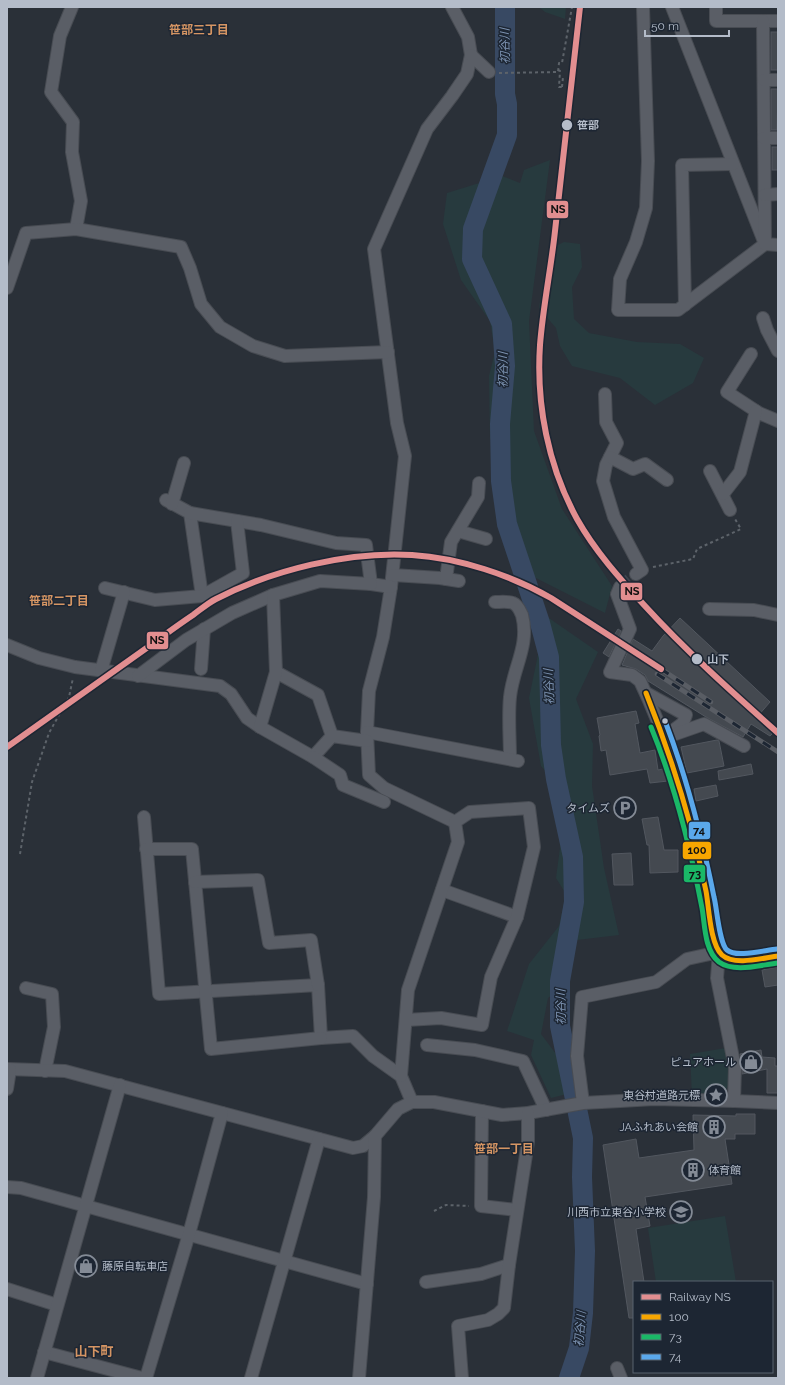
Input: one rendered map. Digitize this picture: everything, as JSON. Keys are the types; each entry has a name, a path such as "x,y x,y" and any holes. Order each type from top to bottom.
{"street":[{"path":"72,7 60,36 52,92 73,122 72,152 81,201 76,229"},
{"path":"452,7 468,37 471,55 467,74 427,129 374,249 397,423 406,456 392,581 383,637 370,690 367,736 368,775 384,788 455,822"},
{"path":"643,7 648,161 646,208 636,242 620,279 618,310 678,310 765,244 778,245"},
{"path":"672,7 765,244"},
{"path":"716,7 716,21 778,21"},
{"path":"763,21 765,244"},
{"path":"471,55 489,72"},
{"path":"764,80 778,80"},
{"path":"764,138 778,138"},
{"path":"685,305 682,165 733,164"},
{"path":"764,194 778,194"},
{"path":"7,288 26,233 76,229 181,247 190,268 201,304 220,327 253,346 285,356 388,352"},
{"path":"763,318 767,330 778,351"},
{"path":"751,354 727,392 756,411 778,421"},
{"path":"604,394 606,422 616,443 606,465 603,481 614,517 639,572"},
{"path":"723,494 740,472 756,411"},
{"path":"610,456 633,469 645,464 667,480"},
{"path":"184,463 169,502 190,513 261,525 336,543 366,545 371,584"},
{"path":"710,471 730,510"},
{"path":"446,578 451,542 478,497 479,483"},
{"path":"190,513 202,596"},
{"path":"105,588 155,600 202,596 243,573 237,521"},
{"path":"458,531 486,539"},
{"path":"138,676 186,640 204,629 232,613 273,594 320,581 371,584 392,581 446,578 459,581"},
{"path":"620,587 617,594 630,629 610,672 632,675 640,681 664,738 681,785 708,901 715,942 719,952 722,956 729,960 735,961 778,956"},
{"path":"101,671 124,592"},
{"path":"260,728 276,672 273,594"},
{"path":"313,757 332,736 367,736 514,760 510,697 524,644 524,626 521,612 517,606 512,602 495,602"},
{"path":"709,609 754,610 778,615"},
{"path":"201,668 204,629"},
{"path":"7,645 40,658 76,667 220,686 231,694 247,718 260,728 313,757 340,775 343,784 384,802"},
{"path":"276,672 318,695 332,736"},
{"path":"646,693 686,715 683,723 664,738"},
{"path":"664,738 704,724 744,746"},
{"path":"406,1020 441,1018 482,1025 491,977 517,917 534,847 528,808 470,812 455,822"},
{"path":"144,817 159,994 318,985"},
{"path":"412,1102 402,1076 408,990 458,842 455,822"},
{"path":"146,849 192,849 212,1049 353,1036 373,1056 402,1076"},
{"path":"195,882 258,880 269,944 311,940 318,985 321,1038"},
{"path":"442,890 517,917"},
{"path":"719,952 717,978 735,1068 734,1101"},
{"path":"584,1104 577,1056 582,997 656,982 687,959 719,952"},
{"path":"26,988 52,994 54,1027 45,1071"},
{"path":"428,1045 476,1050 523,1061 546,1110"},
{"path":"7,1089 8,1069 64,1071 353,1148 363,1146 375,1136 398,1109 412,1102 434,1102 502,1115 528,1114 584,1104 654,1099 778,1103"},
{"path":"37,1378 120,1085"},
{"path":"482,1111 481,1206 517,1210"},
{"path":"146,1378 189,1234 222,1113"},
{"path":"462,1378 458,1326 488,1320 504,1308 509,1265 528,1142 528,1114"},
{"path":"359,1378 374,1197 375,1136"},
{"path":"252,1378 319,1139"},
{"path":"7,1187 21,1188 367,1284"},
{"path":"426,1282 481,1274 509,1265"},
{"path":"7,1290 57,1305"},
{"path":"44,1352 142,1378"}],"path":[{"path":"563,77 562,87 559,87 559,63 562,63 572,7"},
{"path":"489,72 558,72 558,70"},
{"path":"639,572 693,559 697,549 741,529"},
{"path":"20,854 32,782 49,733 69,697 76,667"},
{"path":"434,1211 446,1205 481,1206"}],"green space":[{"path":"539,7 566,7 565,19 545,12"},
{"path":"550,160 529,321 534,431 562,509 612,586 605,613 532,576 490,437 489,376 495,352 490,321 461,280 443,224 447,193 502,176 520,183 524,170"},
{"path":"564,242 580,244 582,267 572,287 574,319 589,333 637,342 680,344 704,358 693,383 655,405 620,378 572,366 560,346 556,328 539,308 548,250"},
{"path":"546,616 598,652 576,699 593,744 592,786 604,868 619,935 577,940 566,984 548,998 541,1034 556,1054 567,1094 551,1098 531,1055 534,1040 507,1031 529,964 559,926 566,894 556,878 567,795 541,766 529,698"},
{"path":"726,1048 731,1082 721,1097 692,1096 690,1054"},
{"path":"725,1216 736,1281 656,1281 648,1228"}],"building":[{"path":"771,32 778,32 778,70 771,70"},
{"path":"771,89 778,89 777,130 771,130"},
{"path":"772,147 778,147 778,170 772,170"},
{"path":"680,618 770,702 757,717 773,733 770,736 751,724 743,737 706,717 648,681 645,675 636,669 622,665 633,639 652,651 663,636"},
{"path":"618,629 621,631 609,657 603,653"},
{"path":"636,711 639,723 635,724 640,753 655,750 658,770 663,769 668,781 650,783 647,769 610,775 606,750 601,751 597,718"},
{"path":"717,740 719,741 724,766 687,773 681,747"},
{"path":"751,764 753,774 719,780 718,771"},
{"path":"716,785 718,796 696,801 694,789"},
{"path":"658,817 664,850 678,850 678,872 650,873 649,845 647,845 642,819"},
{"path":"631,853 633,885 614,885 612,854"},
{"path":"778,967 778,985 765,987 762,970"},
{"path":"761,1050 762,1057 775,1058 775,1066 778,1066 778,1093 767,1093 767,1069 742,1074 740,1054"},
{"path":"736,1114 755,1114 755,1134 735,1134 735,1139 725,1139 732,1184 645,1197 650,1226 636,1229 644,1281 633,1281 633,1318 629,1318 603,1145 636,1139 639,1158 694,1150 693,1115 736,1116"}],"waterway":[{"name":"初谷川","path":"505,7 505,94 507,104 507,135 473,229 472,259 502,324 505,366 500,424 501,481 507,524 540,623 549,657 551,745 556,779 573,857 574,902 560,981 560,1026 583,1138 582,1177 585,1251 583,1313 579,1348 569,1378"}],"tunnel":[{"path":"620,587 636,574"}],"railway":[{"path":"661,669 711,702"},
{"path":"657,674 778,752"}],"rail line":[{"name":"NS","path":"580,7 540,345 539,367 542,412 551,456 558,478 577,519 608,564 661,623 693,655 778,733"},
{"name":"NS","path":"7,747 216,599 261,579 286,571 363,556 412,555 430,557 466,564 502,575 551,598 661,669"}],"transit line":[{"name":"100","path":"646,693 673,766 688,816 706,891 712,934 718,950 727,958 741,961 778,956"},
{"name":"74","path":"665,721 693,808 724,946 727,950 737,953 751,953 777,949"},
{"name":"73","path":"651,727 675,793 692,862 710,951 719,962 732,967 740,968 778,963"}],"place":[{"name":"笹部","path":"567,125"},
{"name":"山下","path":"697,659"},
{"name":"タイムズ","path":"625,808"},
{"name":"ピュアホール","path":"751,1062"},
{"name":"東谷村道路元標","path":"716,1095"},
{"name":"JAふれあい会館","path":"714,1127"},
{"name":"体育館","path":"693,1170"},
{"name":"川西市立東谷小学校","path":"681,1212"},
{"name":"藤原自転車店","path":"86,1266"}],"district":[{"name":"笹部三丁目","path":"199,30"},
{"name":"笹部二丁目","path":"59,601"},
{"name":"笹部一丁目","path":"504,1149"},
{"name":"山下町","path":"94,1351"}]}
